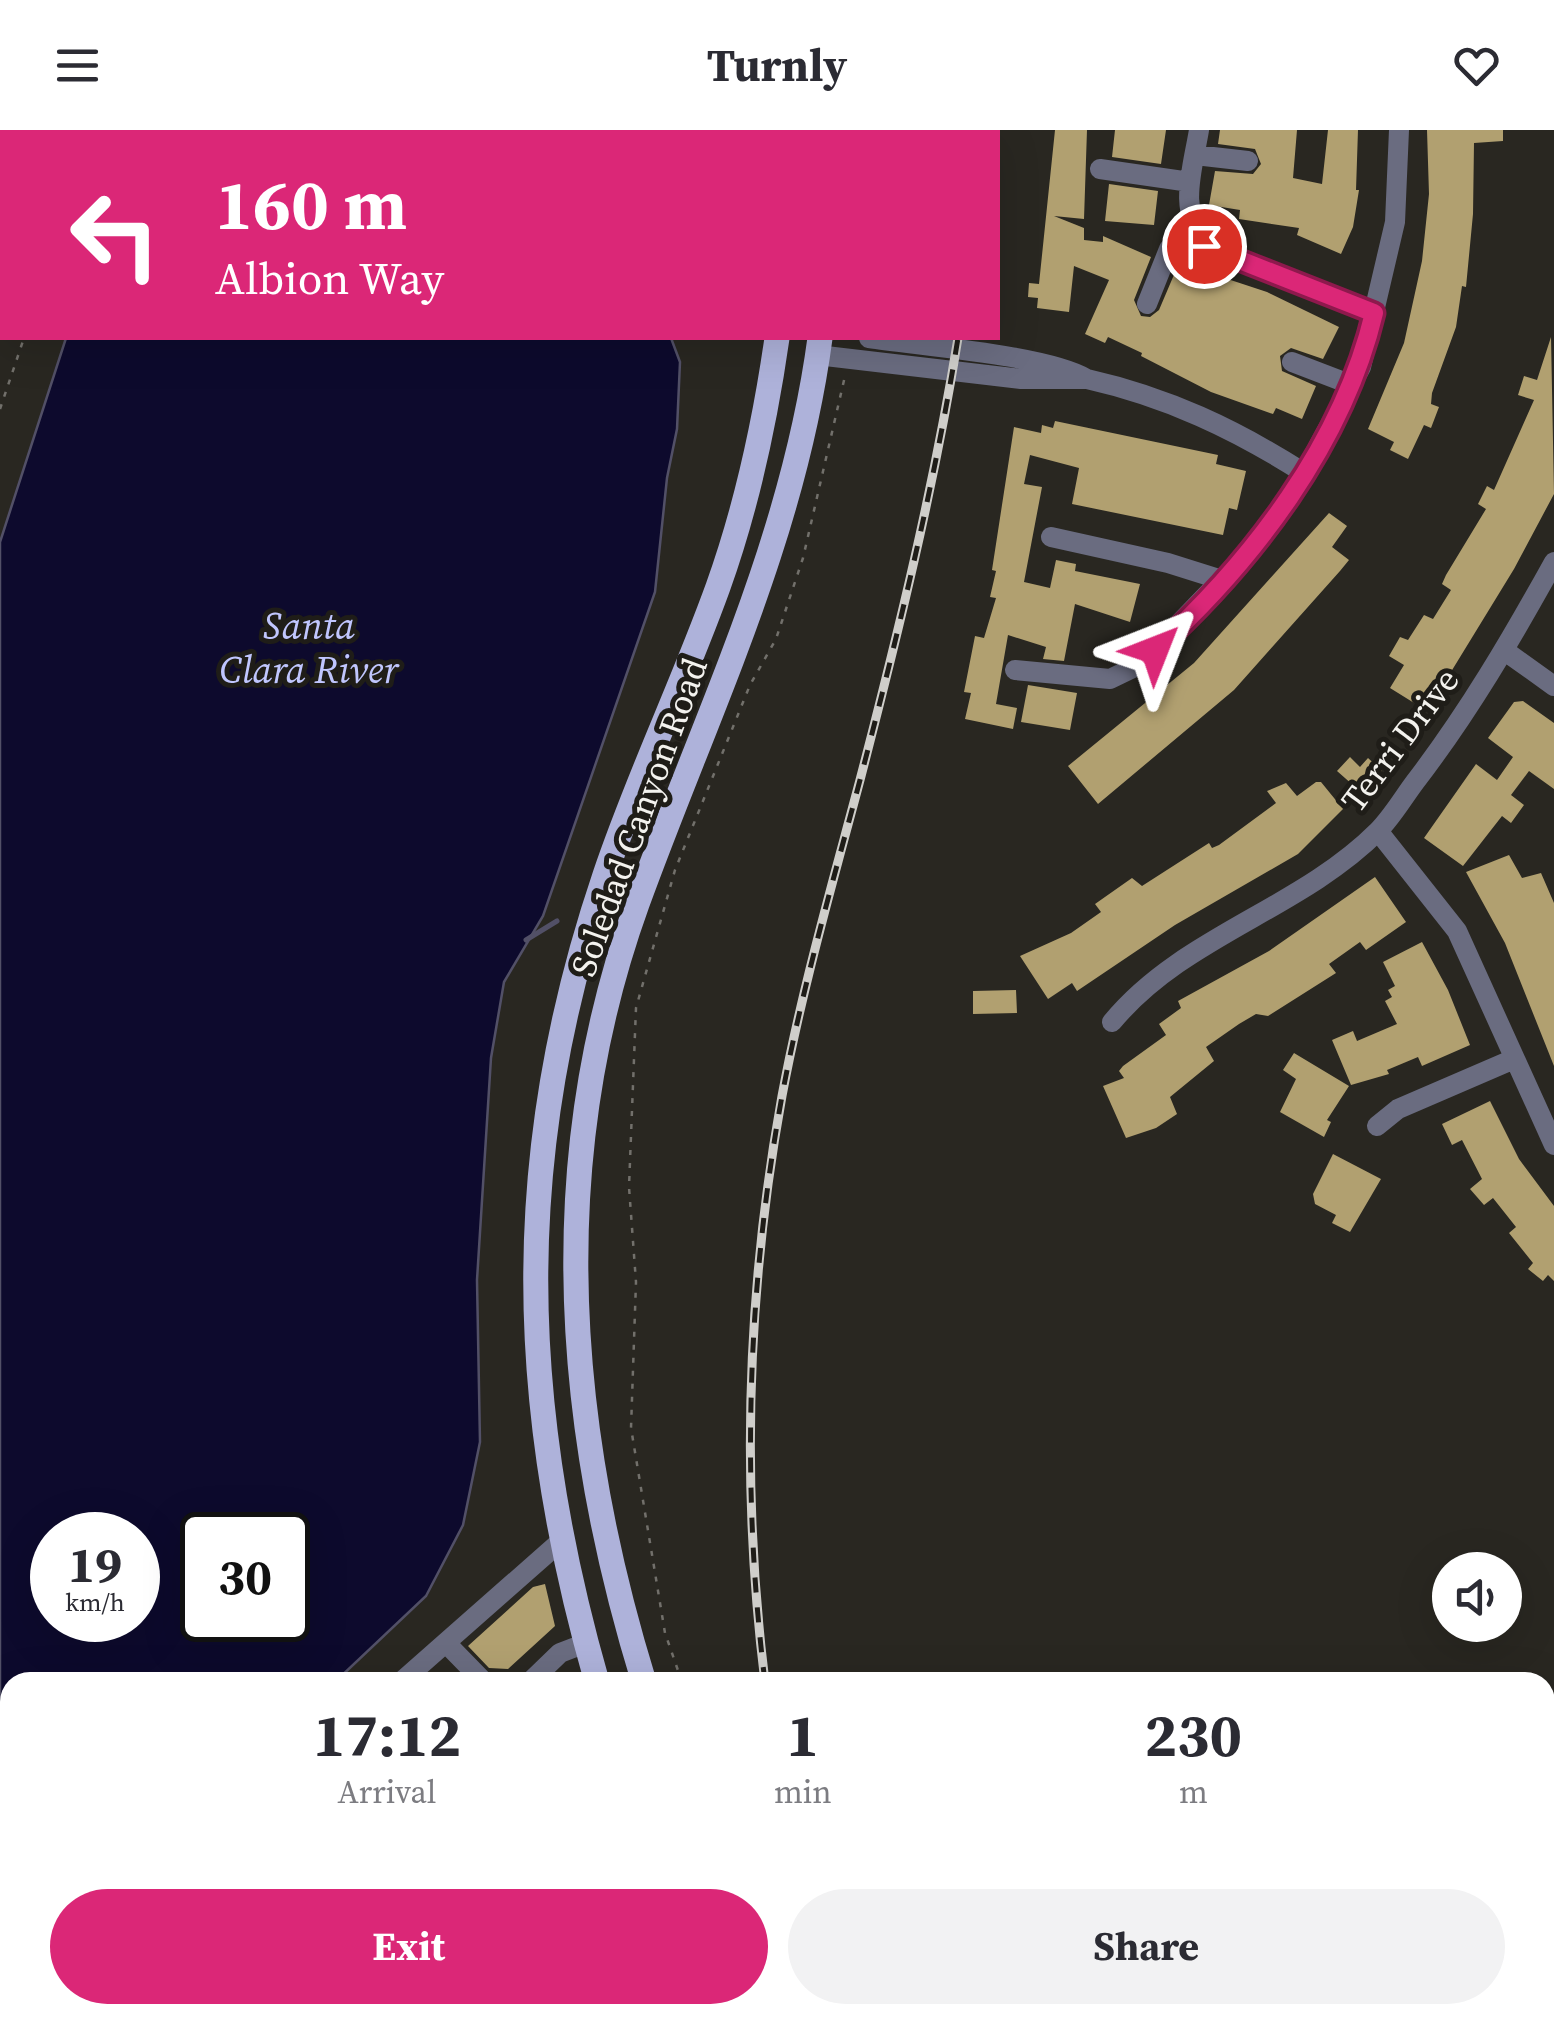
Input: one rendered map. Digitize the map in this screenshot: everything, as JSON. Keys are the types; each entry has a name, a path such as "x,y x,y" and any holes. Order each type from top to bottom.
{"main road":[{"name":"Soledad Canyon Road","path":"595,1672 560,1540 538,1391 534,1303 541,1162 559,1041 606,872 739,523 777,340"},
{"name":"Soledad Canyon Road","path":"641,1672 600,1522 582,1409 575,1258 585,1126 620,959 775,545 803,435 813,343"}],"street":[{"path":"1199,130 1186,207 1192,228 1204,246 1374,313"},
{"path":"1015,670 1110,679 1139,665 1254,545 1304,473 1352,385 1395,222 1399,130"},
{"path":"1195,155 1248,161"},
{"path":"1100,170 1190,182"},
{"path":"1148,304 1169,249 1192,228"},
{"path":"888,340 1024,362 1076,372 1087,378"},
{"path":"813,343 846,360 1021,379 1087,378 1138,390 1246,436 1304,473"},
{"path":"1292,362 1352,385"},
{"path":"1051,537 1168,563 1222,580"},
{"name":"Terri Drive","path":"1112,1022 1134,995 1184,956 1296,895 1378,831 1442,748 1505,651 1554,562"},
{"path":"1505,651 1554,686"},
{"path":"1378,831 1458,931 1554,1144"},
{"path":"1377,1126 1398,1109 1514,1059"},
{"path":"413,1672 560,1540"},
{"path":"446,1643 474,1672"},
{"path":"540,1672 560,1653 586,1643"}],"path":[{"path":"0,409 23,340"},
{"path":"679,1672 665,1633 631,1428 636,1282 629,1187 636,1008 675,870 750,685 776,639 803,558 845,383 846,360"}],"water":[{"name":"Santa Clara River","path":"65,340 672,340 680,362 677,429 667,478 655,592 543,916 504,982 491,1058 477,1280 480,1442 463,1525 426,1596 346,1672 0,1672 0,542"}],"building":[{"path":"1055,130 1087,130 1084,219 1054,216 1084,228 1084,240 1103,242 1103,236 1151,257 1134,300 1141,316 1150,317 1159,310 1179,263 1267,292 1339,327 1323,359 1291,348 1280,356 1282,371 1316,386 1302,419 1276,408 1273,414 1211,392 1108,337 1105,343 1085,334 1109,280 1074,266 1069,312 1037,308 1038,298 1028,297 1029,283 1039,284"},
{"path":"1115,130 1166,130 1161,164 1112,157"},
{"path":"1220,130 1297,130 1293,178 1322,184 1328,130 1358,130 1359,190 1353,227 1341,254 1297,235 1299,228 1239,219 1240,210 1209,205 1215,171 1253,174 1261,164 1255,149 1218,144"},
{"path":"1427,130 1503,130 1503,141 1474,143 1466,287 1462,286 1456,327 1432,393 1431,404 1439,407 1431,428 1424,425 1408,459 1390,450 1394,442 1368,429 1404,343 1422,261 1429,194"},
{"path":"1109,184 1158,191 1154,225 1105,221"},
{"path":"1551,337 1554,494 1514,569 1427,711 1390,688 1404,665 1389,656 1400,637 1408,640 1424,615 1433,619 1451,590 1442,584 1486,509 1478,504 1487,486 1494,490 1534,400 1518,395 1524,376 1537,380"},
{"path":"1055,421 1218,455 1216,464 1246,471 1237,510 1229,508 1223,535 1072,504 1079,468 1030,455 1024,484 1042,487 1024,582 1050,588 1056,560 1076,564 1075,571 1140,584 1130,622 1075,604 1064,661 1043,659 1046,647 1008,635 996,704 1017,708 1013,729 965,719 971,693 964,692 975,636 984,638 996,598 990,597 996,571 992,570 1014,427 1041,433 1042,425 1053,428"},
{"path":"1329,513 1347,526 1332,547 1349,560 1234,690 1098,804 1068,766 1194,663"},
{"path":"1028,685 1077,693 1070,730 1021,722"},
{"path":"1523,701 1554,723 1554,789 1529,771 1511,795 1524,805 1511,823 1502,816 1463,866 1424,838 1476,764 1497,780 1513,757 1488,738 1514,702"},
{"path":"1350,757 1360,767 1368,758 1382,771 1362,793 1337,771"},
{"path":"1321,782 1343,809 1298,854 1175,925 1077,991 1072,983 1048,999 1020,956 1071,933 1101,912 1095,904 1132,878 1142,886 1209,843 1212,848 1219,845 1276,803 1267,791 1286,783 1297,796"},
{"path":"1509,855 1522,878 1541,873 1554,903 1554,1066 1505,943 1466,872"},
{"path":"1375,877 1406,922 1366,950 1360,942 1329,964 1336,973 1268,1016 1256,1014 1206,1047 1214,1061 1170,1097 1177,1114 1156,1128 1126,1138 1103,1086 1124,1078 1119,1071 1123,1066 1166,1035 1159,1024 1181,1008 1178,1001 1269,951"},
{"path":"1422,942 1448,990 1470,1045 1422,1066 1418,1057 1387,1070 1389,1074 1351,1085 1332,1040 1353,1031 1357,1041 1397,1024 1385,1001 1392,997 1388,990 1395,986 1383,962"},
{"path":"1016,990 1017,1013 973,1014 973,991"},
{"path":"1294,1053 1349,1086 1327,1120 1331,1122 1324,1137 1280,1112 1296,1079 1283,1070"},
{"path":"1490,1101 1519,1159 1554,1206 1554,1281 1548,1275 1543,1281 1528,1269 1533,1263 1509,1233 1516,1227 1493,1198 1484,1205 1470,1189 1482,1179 1462,1140 1452,1145 1442,1124"},
{"path":"1333,1154 1381,1179 1350,1232 1332,1223 1336,1215 1315,1204 1313,1194"},
{"path":"545,1584 555,1626 508,1669 489,1668 468,1646 533,1587"}],"waterway":[{"path":"526,940 557,921"}],"railway":[{"path":"764,1672 753,1536 751,1389 770,1169 799,1016 914,560 958,340"}],"route":[{"path":"1155,650 1254,545 1304,473 1361,367 1374,313 1204,246"}]}
